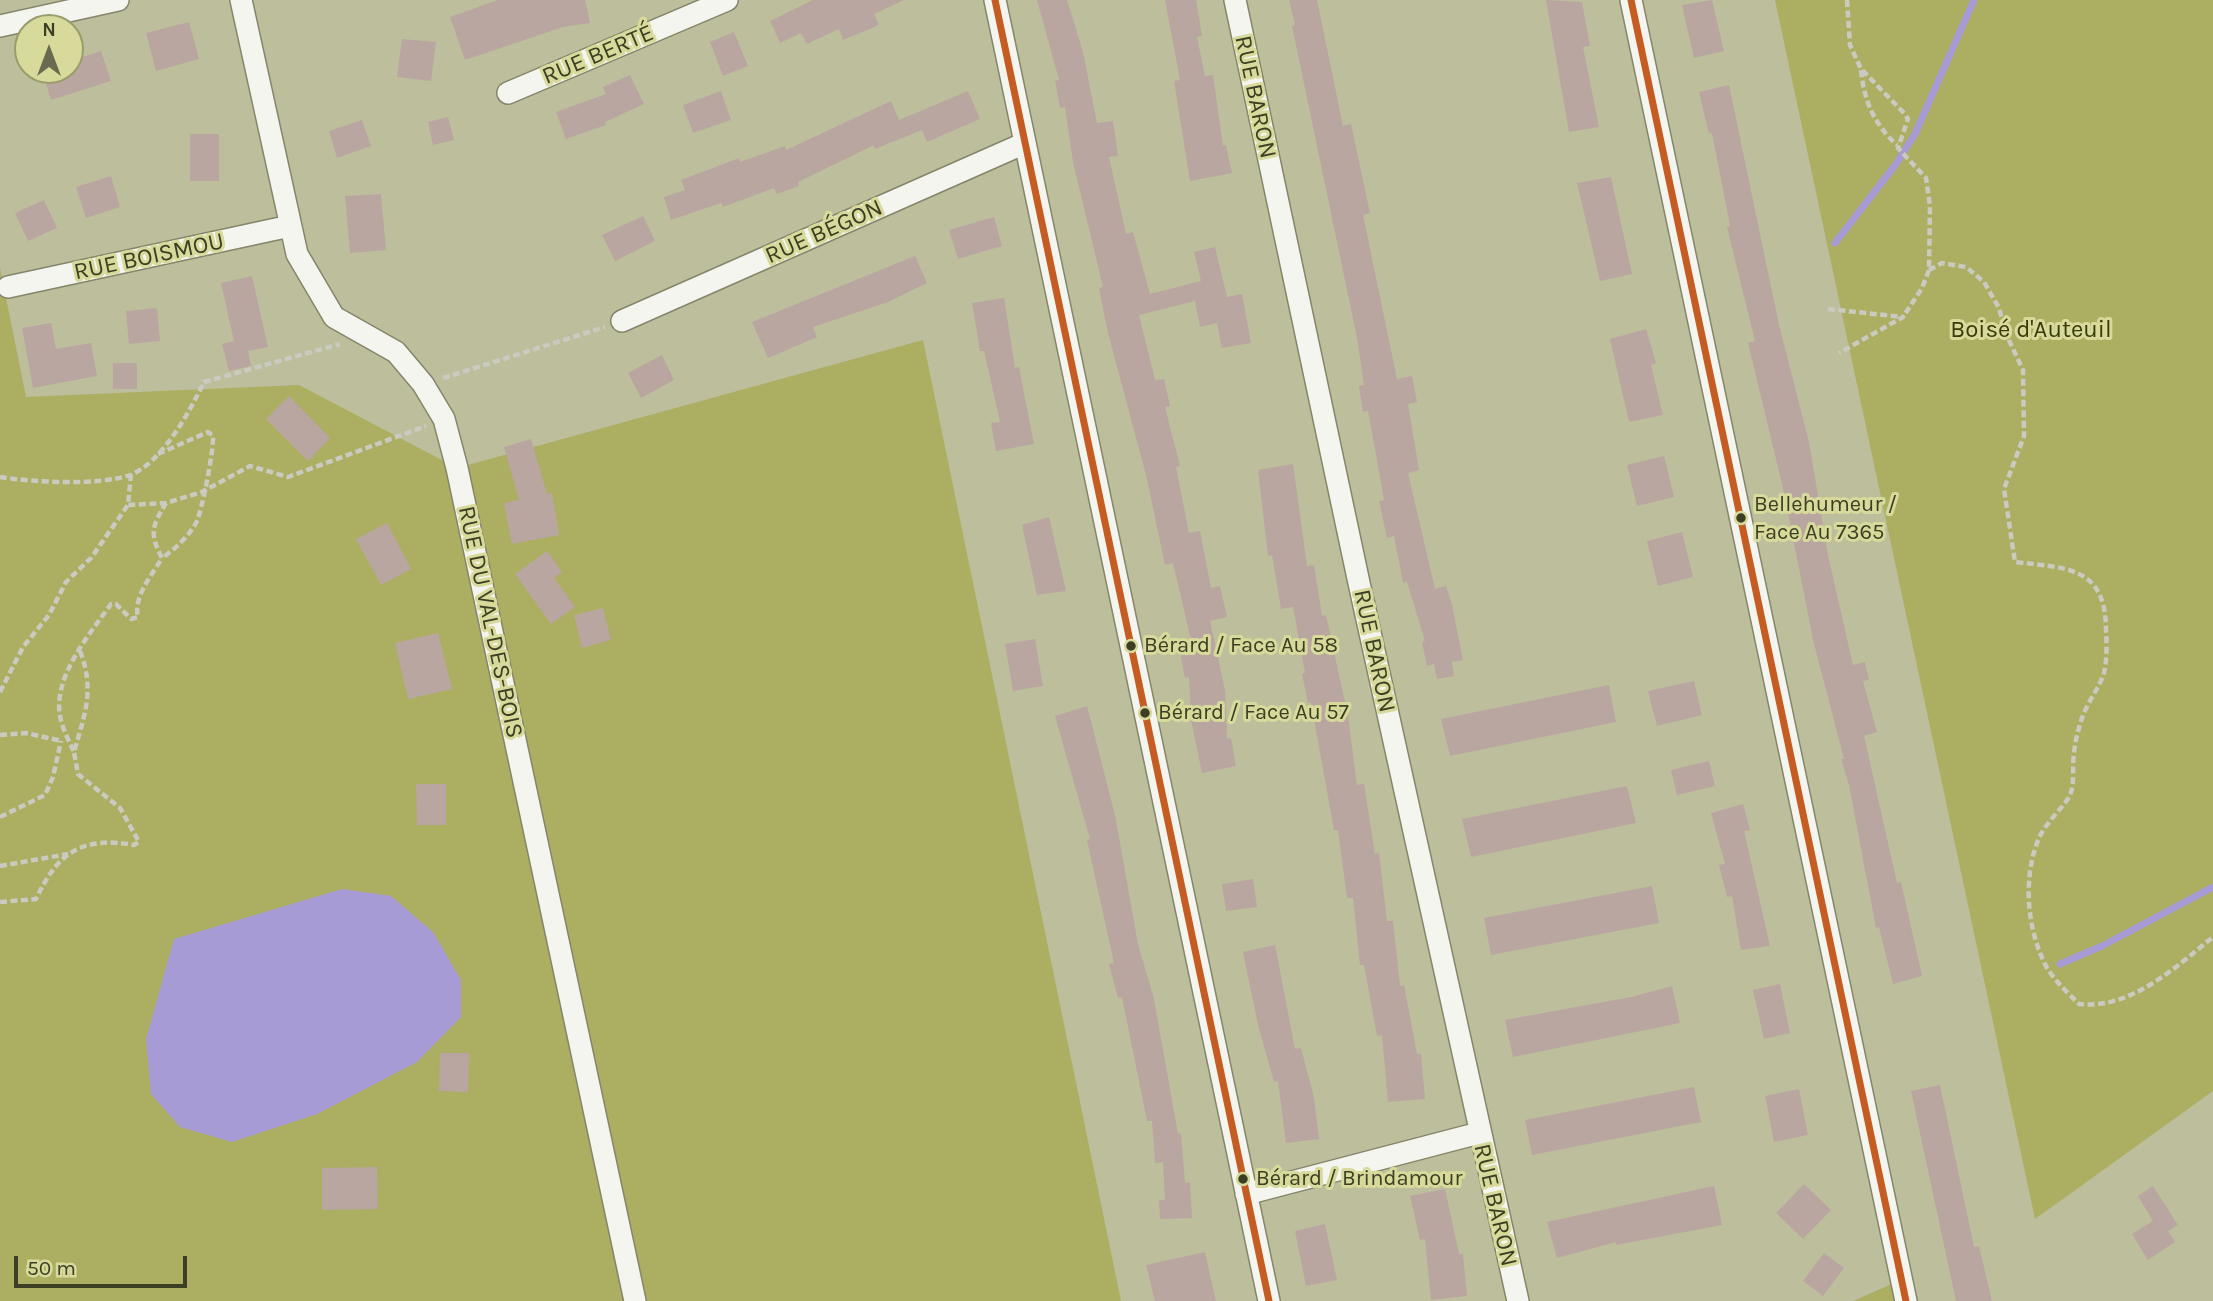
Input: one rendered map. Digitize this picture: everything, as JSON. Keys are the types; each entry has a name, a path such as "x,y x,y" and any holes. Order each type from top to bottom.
{"street":[{"path":"0,26 118,0"},
{"name":"RUE DU VAL-DES-BOIS","path":"241,0 297,254 334,317 396,352 423,384 444,419 460,482 635,1301"},
{"name":"RUE BERTÉ","path":"508,93 727,0"},
{"path":"995,0 1269,1301"},
{"name":"RUE BARON","path":"1235,0 1479,1133 1518,1301"},
{"path":"1632,0 1906,1301"},
{"name":"RUE BÉGON","path":"622,321 1025,143"},
{"name":"RUE BOISMOU","path":"8,287 290,226"},
{"path":"1247,1194 1479,1133"}],"path":[{"path":"1839,353 1903,317 1922,288 1929,270 1930,206 1926,178 1875,121 1864,92 1861,69 1850,45 1847,0"},
{"path":"1861,69 1908,119 1898,147"},
{"path":"1929,270 1942,263 1966,267 1984,282 1999,309 2006,334 2023,370 2024,436 2004,489 2015,562 2057,566 2077,572 2096,585 2106,606 2103,675 2091,694 2081,720 2074,753 2070,796 2052,814 2039,838 2031,862 2029,903 2035,942 2048,970 2079,1004 2088,1005 2120,1000 2171,971 2213,937"},
{"path":"1828,309 1903,317"},
{"path":"423,384 622,321"},
{"path":"158,454 187,416 204,382 368,336"},
{"path":"128,505 166,503 202,492 250,466 288,477 444,419"},
{"path":"0,477 71,482 131,474 158,454 208,432 213,436 214,452 202,492 198,521 176,549 162,558 142,593 137,606 138,617 131,619 116,604 111,604 63,681 60,715 74,752 78,774 120,808 139,842 134,845 110,841 90,842 68,854 0,866"},
{"path":"0,692 23,647 49,615 66,582 91,558 128,505 131,474"},
{"path":"162,558 153,542 153,524 166,503"},
{"path":"74,752 88,701 89,674 80,651"},
{"path":"0,735 26,733 69,743"},
{"path":"0,817 45,795 53,778 61,741"},
{"path":"0,902 36,900 44,882 68,854"}],"green space":[{"name":"Boisé d'Auteuil","path":"1775,0 2213,0 2213,1091 2035,1219"},
{"path":"0,268 26,397 299,385 457,468 923,340 1121,1301 0,1301","holes":["317,1114 232,1141 180,1127"]},
{"path":"1892,1284 1896,1301 1853,1301"}],"shaded area":[{"path":"342,889 391,896 433,932 461,980 461,1017 417,1062 317,1114 232,1142 180,1127 151,1094 146,1039 174,939"}],"building":[{"path":"498,0 585,0 590,23 563,27 465,60 450,17"},
{"path":"813,0 904,0 874,14 879,25 843,40 839,29 807,44 801,33 780,43 770,21"},
{"path":"1037,0 1067,0 1083,52 1097,123 1113,121 1118,156 1109,157 1126,234 1133,232 1150,294 1201,281 1194,252 1215,247 1227,297 1242,294 1251,343 1222,348 1217,323 1200,327 1195,301 1139,315 1155,380 1164,379 1170,406 1165,407 1180,466 1176,467 1189,533 1200,531 1211,588 1220,586 1227,617 1210,621 1225,690 1227,739 1231,738 1236,766 1202,773 1191,720 1189,677 1185,678 1179,647 1192,644 1173,563 1165,565 1146,475 1108,333 1099,288 1103,287 1073,162 1065,107 1060,108 1055,81 1059,80"},
{"path":"1165,0 1196,0 1202,36 1197,37 1205,76 1213,75 1223,146 1226,145 1232,173 1190,181 1174,81 1180,80"},
{"path":"1289,0 1317,0 1343,126 1351,124 1370,213 1363,215 1397,379 1412,376 1417,402 1408,404 1419,470 1408,473 1435,589 1446,586 1452,605 1463,660 1452,662 1454,676 1437,679 1434,664 1427,666 1422,642 1425,641 1407,582 1403,583 1394,536 1387,538 1379,501 1384,500 1368,411 1363,412 1359,386 1364,385 1357,338 1292,26 1295,25"},
{"path":"1546,0 1582,2 1590,46 1583,47 1599,127 1569,132"},
{"path":"1712,0 1724,51 1694,58 1682,5"},
{"path":"189,22 199,59 156,71 146,33"},
{"path":"734,32 748,66 723,76 710,42"},
{"path":"402,39 436,42 431,81 397,77"},
{"path":"101,51 111,81 51,100 46,84 84,84 84,56"},
{"path":"630,75 644,104 605,122 606,125 566,139 556,112 606,94 603,87"},
{"path":"1729,85 1779,325 1809,442 1828,555 1853,665 1865,662 1869,680 1863,681 1877,732 1864,736 1897,883 1901,882 1922,976 1893,984 1879,927 1876,928 1849,785 1841,759 1844,759 1814,644 1783,488 1748,343 1755,341 1727,227 1730,226 1712,133 1709,134 1699,92"},
{"path":"721,91 731,120 693,133 683,105"},
{"path":"968,91 980,119 927,142 922,130 875,149 874,145 798,182 799,186 777,194 774,188 723,207 721,203 671,220 664,197 685,190 681,180 739,158 740,162 785,146 786,150 891,101 899,120"},
{"path":"448,117 454,140 433,145 428,122"},
{"path":"362,120 371,146 337,158 329,131"},
{"path":"190,134 219,134 219,181 190,181"},
{"path":"111,176 120,207 86,218 76,187"},
{"path":"1611,177 1632,274 1600,281 1577,183"},
{"path":"381,194 386,250 350,253 345,196"},
{"path":"44,200 57,228 28,241 15,213"},
{"path":"643,216 655,241 615,261 602,235"},
{"path":"994,217 1002,246 958,259 949,230"},
{"path":"915,256 927,283 888,302 813,327 817,337 768,358 752,322"},
{"path":"252,276 268,347 248,351 251,366 229,371 222,344 234,341 221,283"},
{"path":"1004,298 1015,368 1019,367 1034,444 996,451 991,423 1000,422 984,351 980,351 972,303"},
{"path":"157,308 160,341 129,344 126,311"},
{"path":"51,323 56,349 91,343 97,376 33,388 22,328"},
{"path":"1646,329 1656,363 1651,365 1663,415 1629,422 1610,339"},
{"path":"662,355 674,380 641,398 628,373"},
{"path":"113,363 137,363 137,389 113,389"},
{"path":"289,396 330,438 308,461 266,419"},
{"path":"531,439 547,494 552,493 559,535 512,544 504,503 519,500 504,447"},
{"path":"1664,456 1674,497 1637,506 1627,465"},
{"path":"1293,464 1307,566 1314,565 1322,616 1326,615 1348,716 1357,785 1364,784 1375,854 1379,853 1387,921 1393,921 1400,986 1404,985 1417,1054 1421,1054 1425,1099 1388,1102 1382,1035 1377,1036 1364,965 1360,965 1353,898 1347,898 1338,830 1334,830 1311,702 1308,703 1302,674 1305,673 1293,607 1281,609 1272,555 1268,556 1258,470"},
{"path":"1049,517 1066,591 1037,595 1022,525"},
{"path":"387,523 411,569 381,585 356,539"},
{"path":"1682,532 1693,577 1658,586 1647,541"},
{"path":"547,551 562,572 554,578 575,607 551,624 515,574"},
{"path":"603,608 611,640 582,648 574,615"},
{"path":"438,633 452,689 408,699 395,643"},
{"path":"1035,639 1043,686 1013,691 1005,644"},
{"path":"1694,681 1702,715 1657,726 1648,691"},
{"path":"1609,685 1616,722 1450,756 1441,719"},
{"path":"1087,706 1115,815 1138,944 1154,999 1178,1134 1181,1133 1185,1183 1190,1182 1192,1218 1160,1219 1159,1200 1165,1200 1163,1162 1155,1163 1152,1121 1147,1121 1122,997 1118,998 1109,964 1114,963 1087,840 1090,839 1055,716"},
{"path":"1709,761 1715,786 1677,795 1671,770"},
{"path":"416,784 446,784 446,825 417,825"},
{"path":"1627,786 1636,823 1471,857 1462,819"},
{"path":"1743,804 1750,830 1744,831 1770,946 1741,950 1732,896 1727,897 1719,865 1725,864 1711,813"},
{"path":"1253,879 1257,907 1226,911 1222,884"},
{"path":"1652,886 1659,923 1491,955 1484,918"},
{"path":"1275,945 1295,1049 1301,1048 1314,1097 1319,1139 1286,1143 1278,1081 1274,1082 1258,1025 1243,952"},
{"path":"1780,984 1790,1033 1764,1039 1753,990"},
{"path":"1672,986 1680,1023 1513,1057 1505,1020 1631,997"},
{"path":"440,1053 469,1053 468,1092 439,1091"},
{"path":"1940,1085 1974,1247 1979,1246 1992,1301 1956,1301 1911,1091"},
{"path":"1694,1087 1701,1122 1532,1155 1525,1120"},
{"path":"1799,1089 1808,1135 1774,1142 1765,1096"},
{"path":"377,1167 378,1209 322,1210 322,1168"},
{"path":"1804,1184 1831,1210 1803,1239 1776,1213"},
{"path":"1714,1186 1722,1225 1616,1245 1616,1242 1557,1258 1547,1222"},
{"path":"2153,1186 2178,1225 2168,1231 2175,1242 2148,1260 2132,1234 2153,1221 2138,1196"},
{"path":"1445,1189 1459,1254 1463,1254 1467,1296 1431,1300 1425,1239 1420,1240 1410,1196"},
{"path":"1325,1224 1337,1280 1306,1286 1295,1231"},
{"path":"1205,1252 1216,1301 1155,1301 1146,1265"},
{"path":"1824,1253 1844,1268 1823,1296 1803,1281"}],"waterway":[{"path":"1835,243 1896,164 1915,134 1974,0"},
{"path":"2060,964 2102,946 2213,887"}],"transit line":[{"path":"995,0 1269,1301"},
{"path":"1631,0 1906,1301"}],"place":[{"name":"Bellehumeur / Face Au 7365","path":"1741,518"},
{"name":"Bérard / Face Au 58","path":"1131,646"},
{"name":"Bérard / Face Au 57","path":"1145,713"},
{"name":"Bérard / Brindamour","path":"1243,1179"}]}
